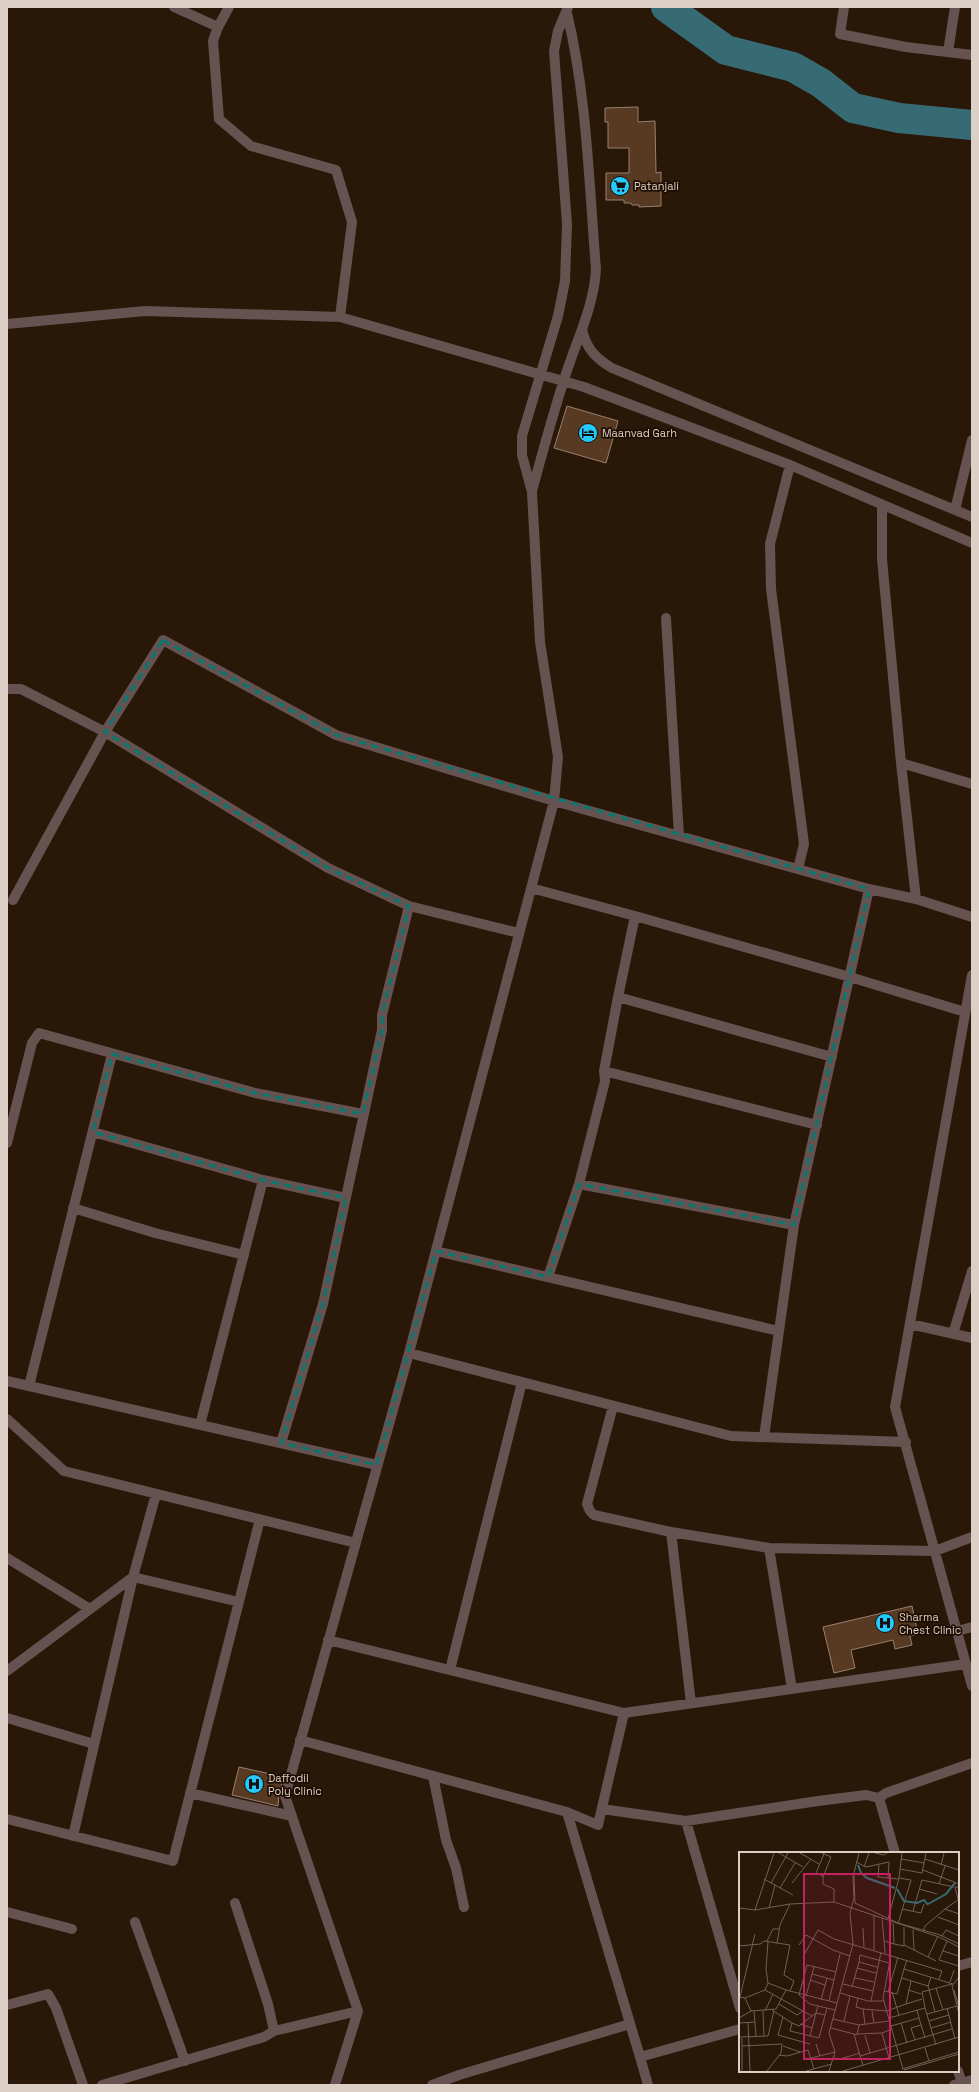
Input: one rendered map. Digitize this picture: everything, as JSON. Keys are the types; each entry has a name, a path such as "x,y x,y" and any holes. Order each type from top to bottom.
{"street":[{"path":"174,7 218,27"},
{"path":"229,7 218,27 213,41 219,119 251,146 336,170 352,222 340,317"},
{"path":"844,7 840,34 886,44 972,55"},
{"path":"948,52 955,7"},
{"path":"532,492 564,380 582,329 595,285 596,269 581,94 567,10"},
{"path":"337,2085 358,2011 285,1796 409,1353 554,801 558,757 540,642 532,492 523,464 521,448 522,436 558,316 565,280 567,224 554,51 558,31 567,10"},
{"path":"7,324 145,310 340,317 564,380 790,465 972,543"},
{"path":"582,329 584,339 595,357 612,368 972,517"},
{"path":"955,510 972,440"},
{"path":"790,465 770,544 771,589 804,844 798,869"},
{"path":"882,505 882,560 901,763 916,899"},
{"path":"666,618 679,836"},
{"path":"13,900 105,732 163,640 336,736 554,801 869,889 916,899 972,917"},
{"path":"7,690 21,690 105,732 328,868 409,906 519,933"},
{"path":"901,763 972,784"},
{"path":"531,888 850,977 966,1012"},
{"path":"764,1437 794,1225 869,889"},
{"path":"281,1444 323,1304 382,1030 382,1015 409,906"},
{"path":"548,1277 579,1184 605,1080 604,1071 635,916"},
{"path":"972,975 896,1407 972,1686"},
{"path":"618,997 832,1057"},
{"path":"7,1143 32,1043 39,1033 255,1093 363,1114"},
{"path":"30,1386 72,1208 93,1132 112,1054"},
{"path":"604,1071 817,1125"},
{"path":"93,1132 263,1180 346,1198"},
{"path":"200,1425 263,1180"},
{"path":"579,1184 794,1225"},
{"path":"72,1208 155,1232 244,1255"},
{"path":"436,1251 779,1331"},
{"path":"953,1334 972,1271"},
{"path":"910,1324 972,1338"},
{"path":"409,1353 731,1436 906,1442"},
{"path":"7,1380 377,1466"},
{"path":"450,1670 522,1382"},
{"path":"613,1406 587,1504 590,1511 594,1514 671,1532 769,1548 935,1551 972,1537"},
{"path":"7,1419 64,1471 356,1543"},
{"path":"72,1836 134,1577 156,1494"},
{"path":"7,1819 172,1861 260,1519"},
{"path":"671,1532 691,1703"},
{"path":"769,1548 792,1689"},
{"path":"7,1558 90,1609"},
{"path":"7,1671 134,1577 238,1602"},
{"path":"957,1631 972,1627"},
{"path":"328,1640 624,1713 966,1664"},
{"path":"300,1740 567,1812 598,1825 624,1713"},
{"path":"7,1718 94,1744"},
{"path":"602,1809 686,1821 866,1795 879,1798 886,1793 972,1763"},
{"path":"434,1776 446,1840 456,1868 464,1907"},
{"path":"190,1793 292,1816"},
{"path":"879,1798 895,1852"},
{"path":"567,1812 648,2085"},
{"path":"686,1821 739,2005"},
{"path":"235,1903 268,2004 274,2031"},
{"path":"7,1912 72,1929"},
{"path":"135,1922 185,2061"},
{"path":"959,1966 972,1962"},
{"path":"7,2004 48,1994 56,2008 83,2085"},
{"path":"102,2085 264,2037 274,2031 358,2011"},
{"path":"432,2085 459,2075 630,2024"},
{"path":"640,2057 739,2029"},
{"path":"958,2072 958,2084 972,2080"}],"highlighted area":[{"path":"163,640 336,735 869,889 794,1225 579,1184 548,1277 436,1251 377,1465 281,1443 323,1304 346,1198 263,1180 93,1132 112,1054 255,1093 363,1114 382,1030 382,1015 409,906 328,868 105,732"}],"building":[{"path":"638,107 638,122 655,121 656,173 661,172 661,206 639,207 639,205 624,203 624,200 606,200 606,173 629,173 629,148 608,148 608,122 605,122 605,108"},
{"path":"567,406 618,421 606,463 554,448"},
{"path":"912,1606 918,1634 910,1636 912,1645 895,1649 893,1640 851,1650 855,1668 834,1673 823,1627"},
{"path":"239,1767 284,1777 279,1794 278,1806 232,1795"}],"waterway":[{"path":"666,7 726,50 793,67 821,83 853,108 899,118 972,125"}],"place":[{"name":"Patanjali","path":"620,186"},
{"name":"Maanvad Garh","path":"588,433"},
{"name":"Sharma Chest Clinic","path":"885,1623"},
{"name":"Daffodil Poly Clinic","path":"254,1784"}]}
